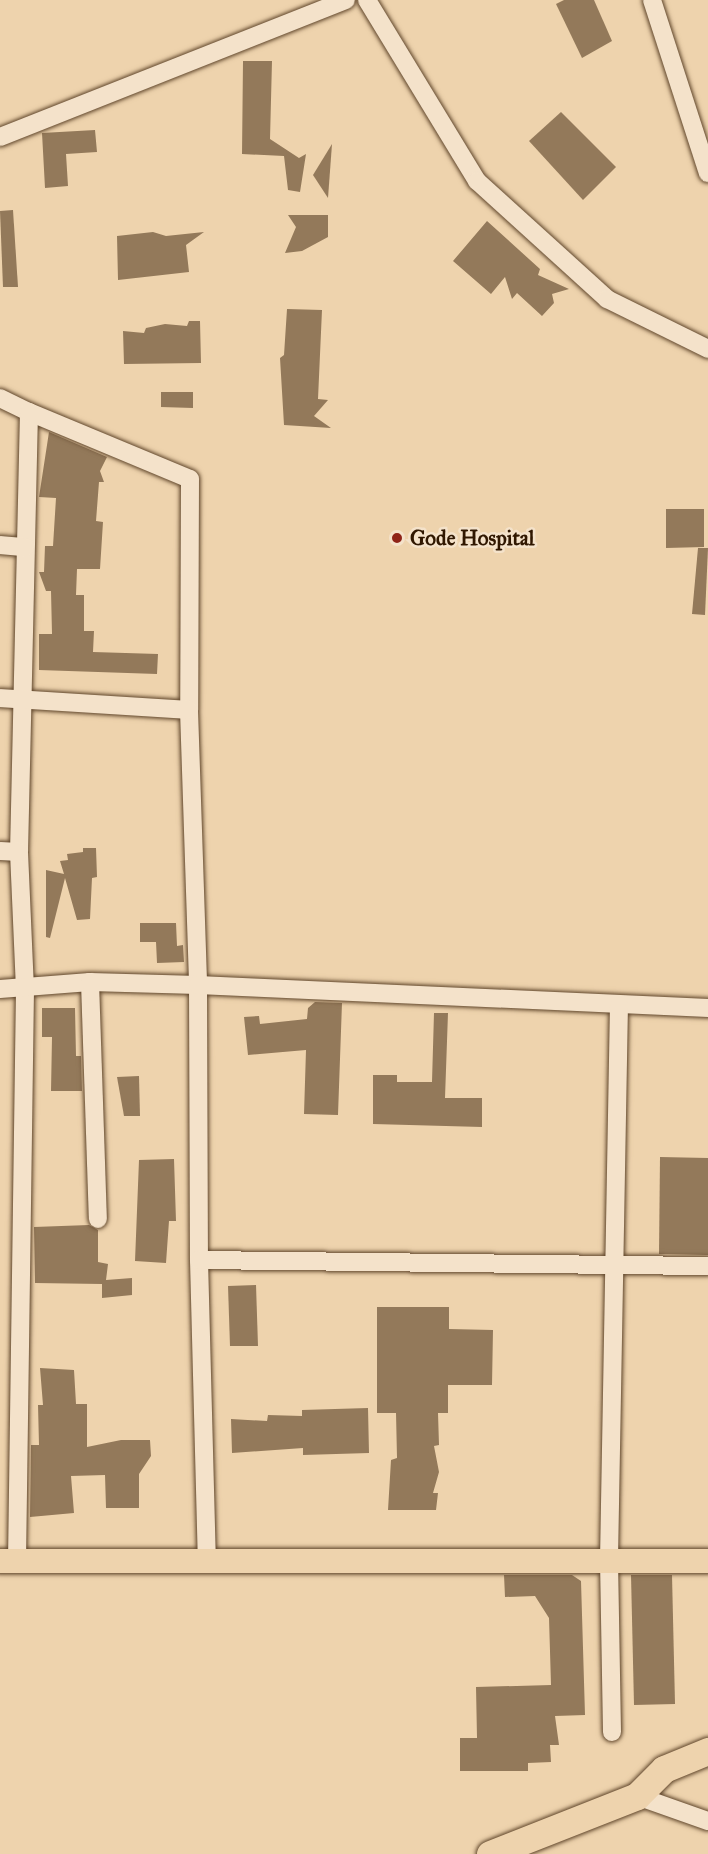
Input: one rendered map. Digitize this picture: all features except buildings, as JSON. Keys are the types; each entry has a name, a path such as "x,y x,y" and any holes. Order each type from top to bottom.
{"highway":[{"path":"490,1854 637,1796 664,1769 708,1751"}],"main road":[{"path":"8,1561 708,1561"}],"street":[{"path":"0,137 346,0"},
{"path":"367,0 477,182 608,299 708,349"},
{"path":"652,0 708,173"},
{"path":"0,398 190,479 189,710 198,985 199,1260 207,1561"},
{"path":"8,1561 25,989 19,852 29,412"},
{"path":"0,545 25,547"},
{"path":"0,698 189,710"},
{"path":"0,851 19,852"},
{"path":"90,982 98,1219"},
{"path":"0,990 90,982 708,1008"},
{"path":"612,1732 609,1560 620,1006"},
{"path":"199,1260 708,1266"},
{"path":"637,1796 708,1821"}],"place":[{"name":"Gode Hospital","path":"397,538"}]}
